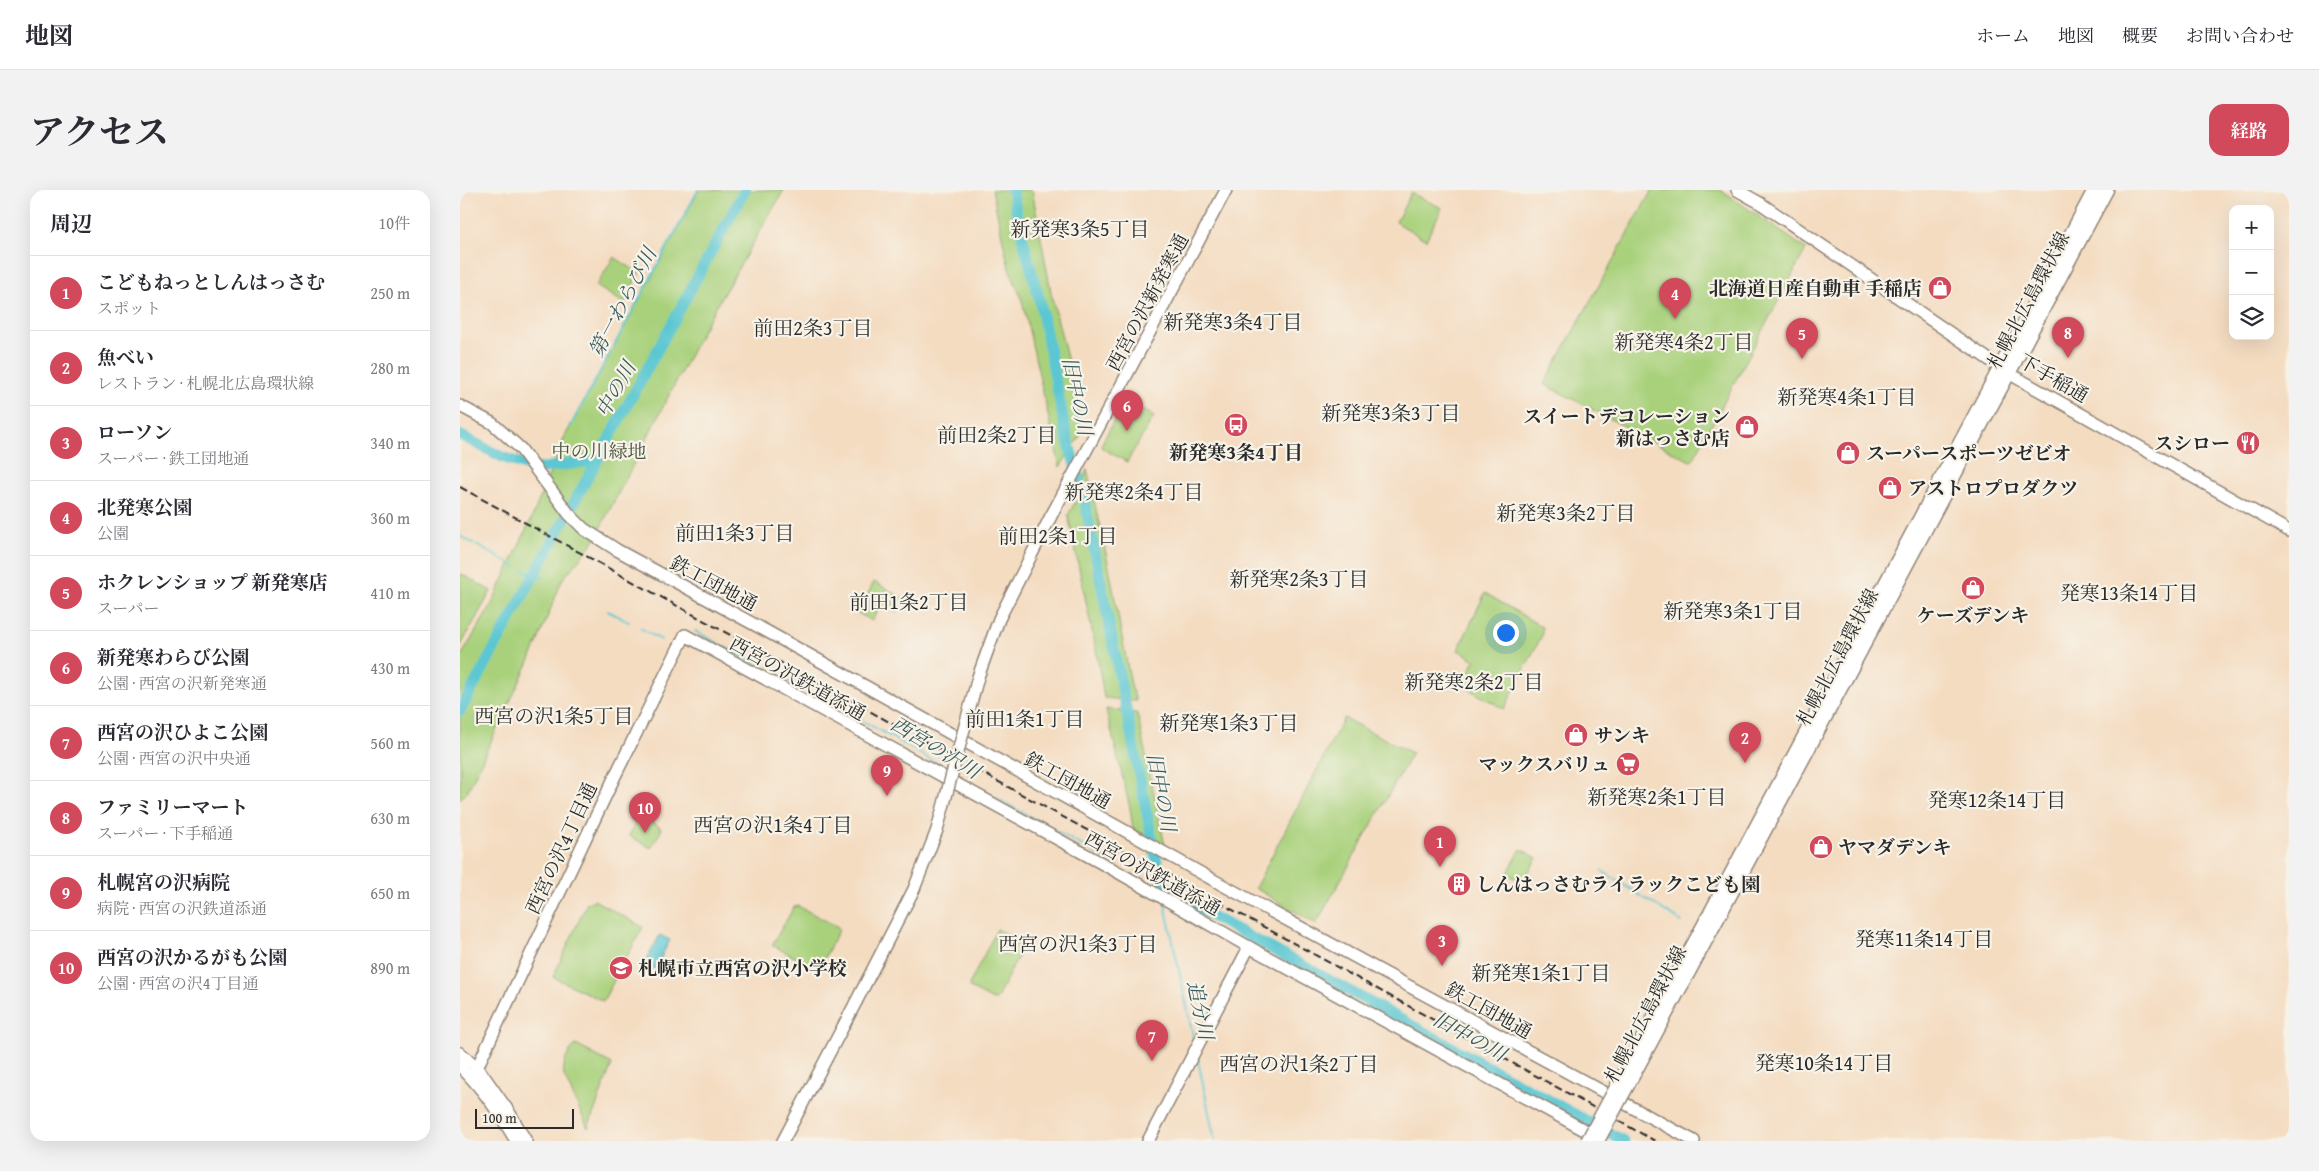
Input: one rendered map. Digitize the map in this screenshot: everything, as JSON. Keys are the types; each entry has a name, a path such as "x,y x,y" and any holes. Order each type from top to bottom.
{"main road":[{"name":"札幌北広島環状線","path":"2005,370 2094,190"},
{"name":"札幌北広島環状線","path":"1598,1141 1716,911 2005,370 2107,190"},
{"name":"札幌北広島環状線","path":"1587,1141 1716,911"}],"street":[{"name":"西宮の沢新発寒通","path":"783,1141 914,889 937,830 978,677 998,619 1226,190"},
{"name":"下手稲通","path":"1737,190 1760,203 2005,370 2289,531"},
{"name":"鉄工団地通","path":"460,406 492,423 520,448 559,502 584,529 617,550 1169,855 1694,1141"},
{"name":"西宮の沢鉄道添通","path":"685,635 1249,947 1605,1141"},
{"name":"西宮の沢4丁目通","path":"475,1073 615,776 685,635"},
{"path":"1148,1141 1249,947"},
{"path":"460,1053 509,1112 526,1141"},
{"path":"460,1066 475,1073 516,1141"}],"green space":[{"name":"中の川緑地","path":"699,190 784,190 707,322 592,544 562,580 534,651 467,792 460,799 460,658 491,606 533,515 564,438"},
{"path":"992,190 1032,190 1052,297 1068,362 1082,433 1060,467 1022,300 1009,268"},
{"path":"1652,190 1721,190 1806,249 1693,460 1690,461 1544,384"},
{"path":"1411,193 1442,208 1426,240 1396,222"},
{"path":"614,257 639,273 625,302 596,286"},
{"path":"1125,400 1154,416 1127,462 1102,448 1101,445"},
{"path":"1087,469 1109,567 1131,685 1136,701 1104,698 1068,515 1077,499"},
{"path":"460,573 491,591 460,647"},
{"path":"874,582 903,598 896,612 880,605 872,621 858,613"},
{"path":"1485,593 1542,627 1542,635 1504,709 1463,686 1475,660 1458,650"},
{"path":"1106,709 1137,713 1165,846 1133,829 1130,808"},
{"path":"1344,718 1412,753 1316,924 1255,888"},
{"path":"641,816 660,827 661,831 651,848 629,836 638,817"},
{"path":"1521,849 1537,858 1523,882 1507,874"},
{"path":"594,900 643,927 603,1001 553,977 587,903"},
{"path":"798,906 838,927 839,930 818,970 772,945 794,907"},
{"path":"997,929 1025,943 996,1000 993,1000 970,988 969,985"},
{"path":"576,1045 612,1064 588,1128 564,1076 566,1059"}],"water":[{"path":"660,935 670,940 655,969 644,964"}],"waterway":[{"name":"第一わらび川","path":"570,427 698,190"},
{"name":"中の川","path":"460,711 745,190"},
{"name":"旧中の川","path":"1012,190 1019,225 1040,302 1066,433 1084,498 1155,854 1166,891 1624,1141"},
{"path":"460,435 502,457 537,469 597,460"},
{"path":"460,536 516,567"},
{"name":"西宮の沢川","path":"523,570 527,572 536,571 543,579"},
{"name":"西宮の沢川","path":"608,611 629,622"},
{"name":"西宮の沢川","path":"640,628 661,640"},
{"name":"西宮の沢川","path":"695,631 855,717 949,771"},
{"name":"西宮の沢川","path":"955,775 1117,865"},
{"path":"1602,871 1682,922"},
{"name":"西宮の沢川","path":"1145,881 1166,891"},
{"name":"追分川","path":"1165,904 1194,1041"},
{"name":"追分川","path":"1197,1056 1215,1141"}],"railway":[{"path":"460,487 1655,1141"}],"place":[{"name":"北海道日産自動車 手稲店","path":"1940,288"},
{"name":"北発寒公園","path":"1675,319"},
{"name":"ファミリーマート","path":"2068,358"},
{"name":"ホクレンショップ 新発寒店","path":"1802,359"},
{"name":"新発寒3条4丁目","path":"1236,425"},
{"name":"スイートデコレーション 新はっさむ店","path":"1747,427"},
{"name":"新発寒わらび公園","path":"1127,431"},
{"name":"スシロー","path":"2248,443"},
{"name":"スーパースポーツゼビオ","path":"1848,453"},
{"name":"アストロプロダクツ","path":"1890,488"},
{"name":"ケーズデンキ","path":"1973,588"},
{"name":"サンキ","path":"1576,735"},
{"name":"魚べい","path":"1745,763"},
{"name":"マックスバリュ","path":"1628,764"},
{"name":"札幌宮の沢病院","path":"887,796"},
{"name":"西宮の沢かるがも公園","path":"645,833"},
{"name":"ヤマダデンキ","path":"1821,847"},
{"name":"こどもねっとしんはっさむ","path":"1440,867"},
{"name":"しんはっさむライラックこども園","path":"1459,884"},
{"name":"ローソン","path":"1442,966"},
{"name":"札幌市立西宮の沢小学校","path":"621,968"},
{"name":"西宮の沢ひよこ公園","path":"1152,1061"}],"district":[{"name":"新発寒3条5丁目","path":"1080,228"},
{"name":"新発寒3条4丁目","path":"1233,321"},
{"name":"前田2条3丁目","path":"813,327"},
{"name":"新発寒4条2丁目","path":"1684,341"},
{"name":"新発寒4条1丁目","path":"1847,396"},
{"name":"新発寒3条3丁目","path":"1391,412"},
{"name":"前田2条2丁目","path":"997,434"},
{"name":"新発寒2条4丁目","path":"1134,491"},
{"name":"新発寒3条2丁目","path":"1566,512"},
{"name":"前田1条3丁目","path":"735,532"},
{"name":"前田2条1丁目","path":"1058,535"},
{"name":"新発寒2条3丁目","path":"1299,578"},
{"name":"発寒13条14丁目","path":"2129,592"},
{"name":"前田1条2丁目","path":"909,601"},
{"name":"新発寒3条1丁目","path":"1733,610"},
{"name":"新発寒2条2丁目","path":"1474,681"},
{"name":"西宮の沢1条5丁目","path":"554,715"},
{"name":"前田1条1丁目","path":"1025,718"},
{"name":"新発寒1条3丁目","path":"1229,722"},
{"name":"新発寒2条1丁目","path":"1657,796"},
{"name":"発寒12条14丁目","path":"1997,799"},
{"name":"西宮の沢1条4丁目","path":"773,824"},
{"name":"発寒11条14丁目","path":"1924,938"},
{"name":"西宮の沢1条3丁目","path":"1078,943"},
{"name":"新発寒1条1丁目","path":"1541,972"},
{"name":"発寒10条14丁目","path":"1824,1062"},
{"name":"西宮の沢1条2丁目","path":"1299,1063"}]}
